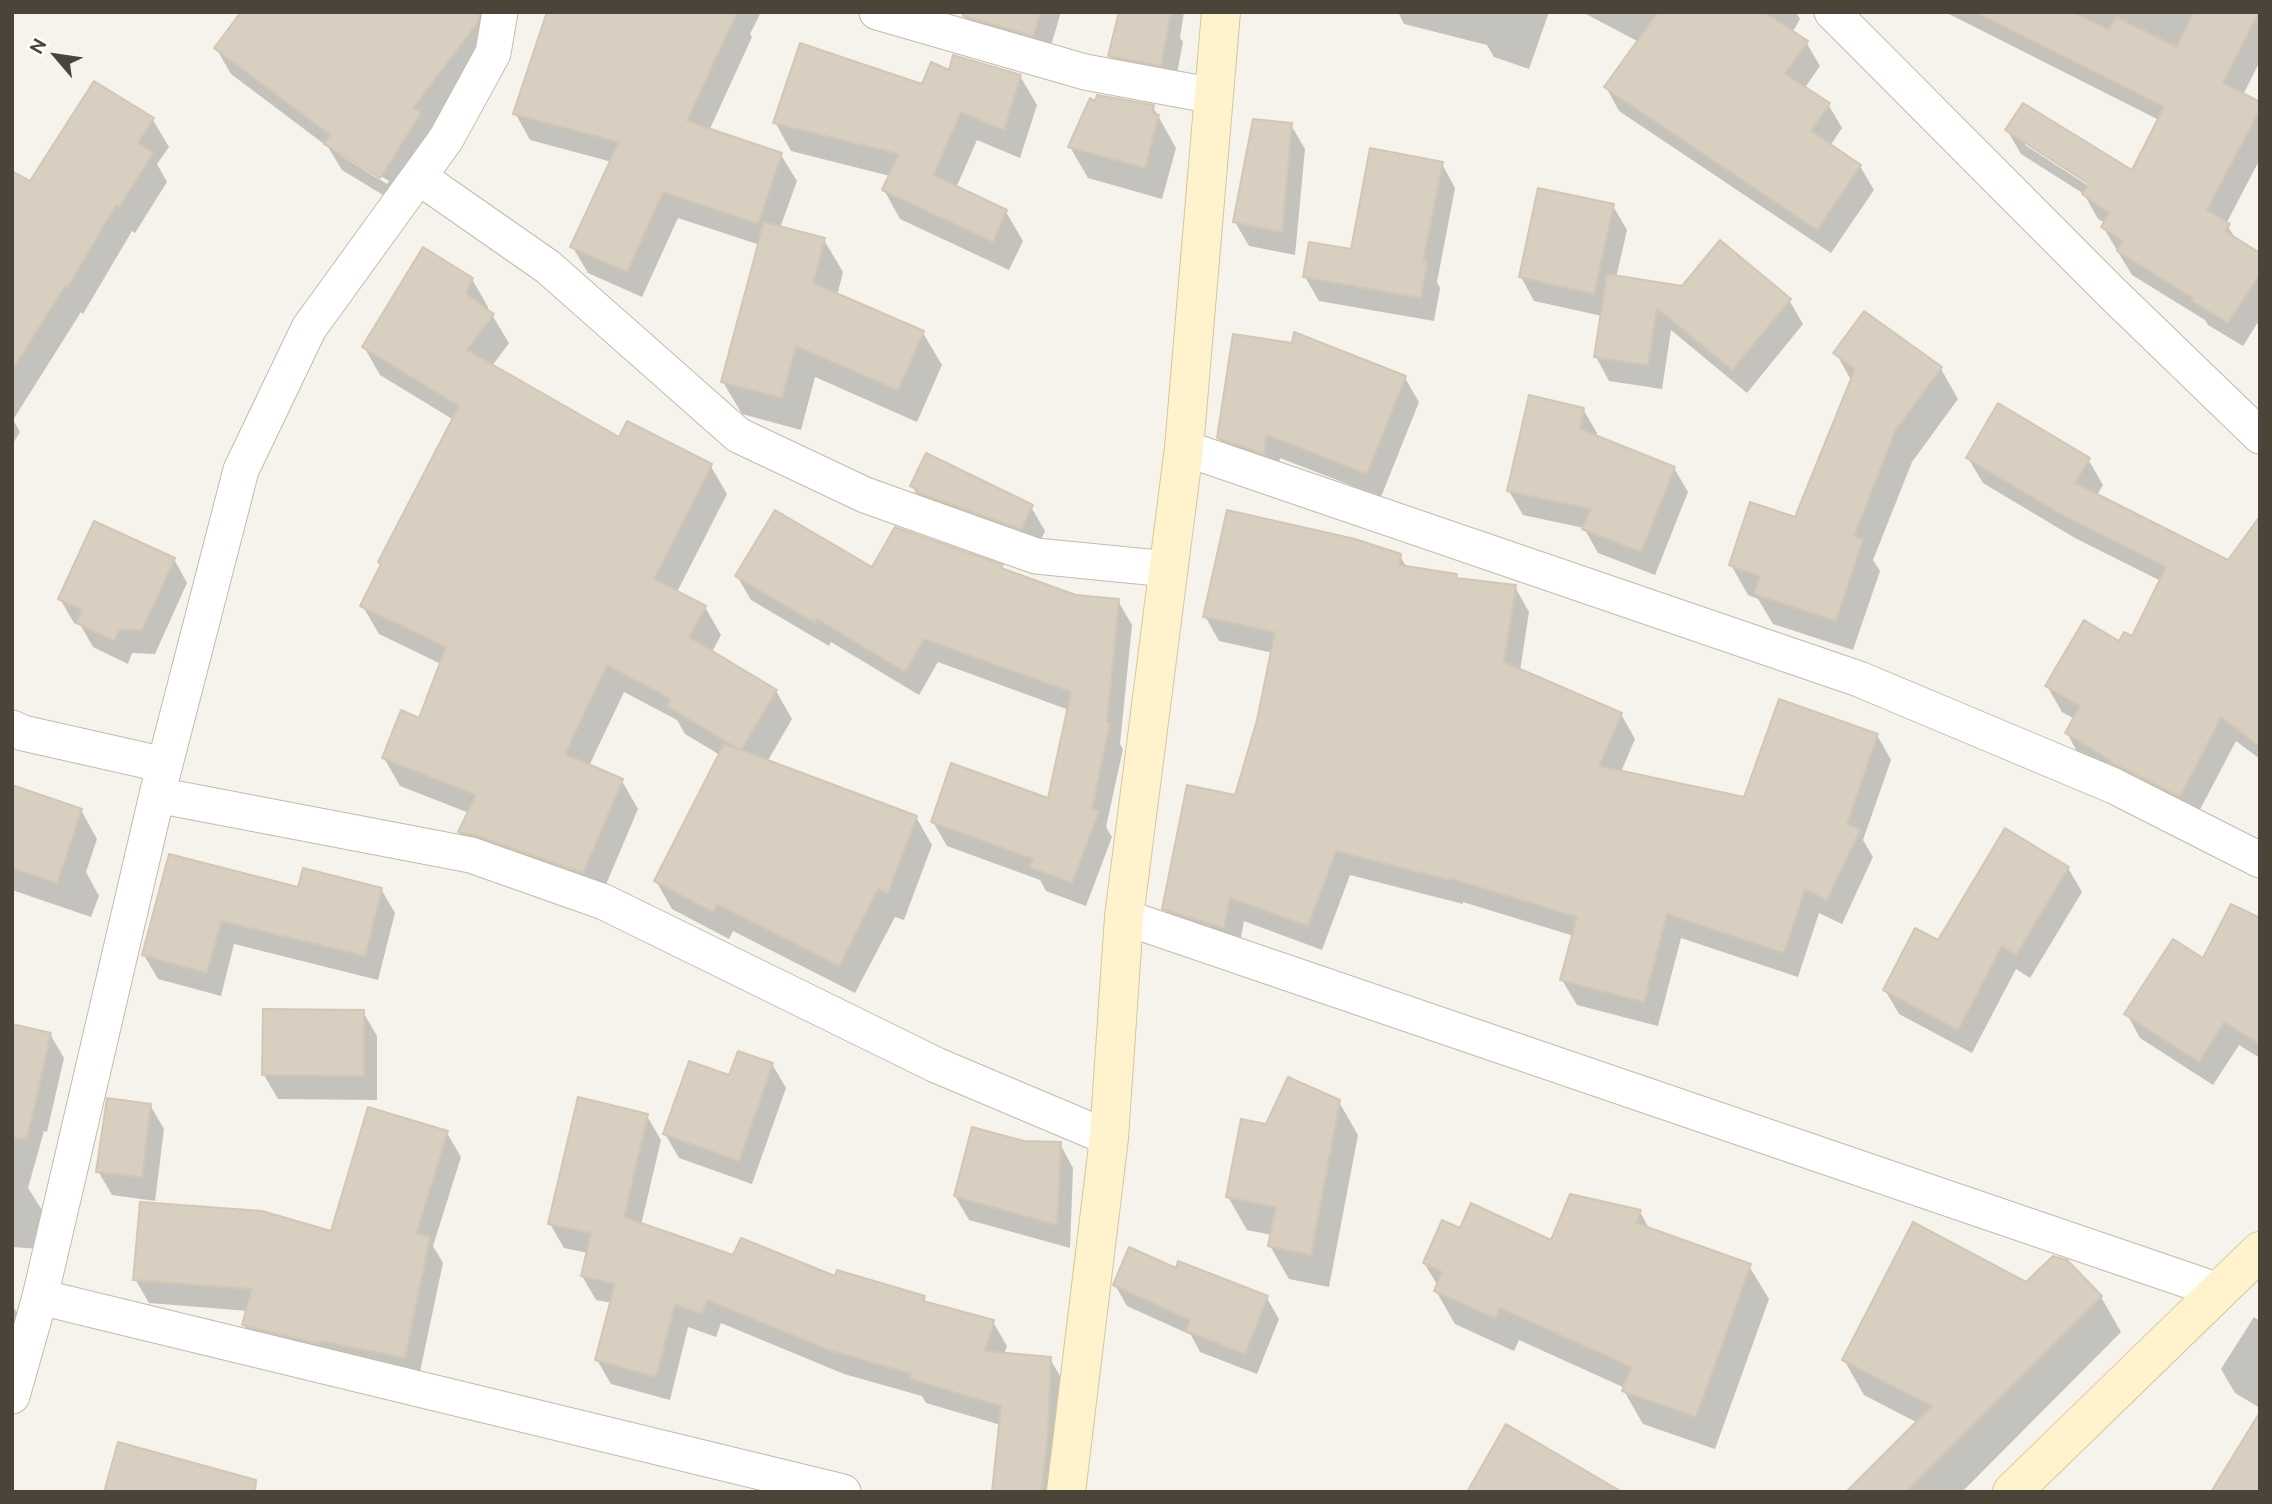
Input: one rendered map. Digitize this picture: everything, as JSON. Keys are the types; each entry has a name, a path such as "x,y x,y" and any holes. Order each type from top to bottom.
{"street":[{"path":"12,1396 40,1297 161,780 242,470 309,328 446,139 493,53 500,12"},
{"path":"877,12 1085,72 1214,96"},
{"path":"1066,1492 1109,1138 1125,917 1184,448 1221,12"},
{"path":"1832,12 2112,293 2260,436"},
{"path":"419,177 548,267 738,435 865,495 1036,556 1168,569"},
{"path":"1184,448 1860,679 2114,786 2260,860"},
{"path":"12,728 161,780 471,855 604,902 936,1066 1109,1138"},
{"path":"1125,917 2219,1291"},
{"path":"2012,1492 2260,1251"},
{"path":"40,1297 843,1492"}],"building":[{"path":"241,12 480,12 478,22 413,108 421,113 380,178 324,144 330,135 214,48"},
{"path":"547,12 737,12 687,121 782,153 758,224 663,192 627,272 570,247 619,142 513,114"},
{"path":"963,12 1041,12 1033,36 963,16"},
{"path":"1119,12 1171,12 1161,66 1108,56"},
{"path":"1658,12 1764,12 1808,41 1785,74 1830,103 1811,131 1861,165 1817,230 1604,87"},
{"path":"1975,12 2073,12 2109,30 2116,17 2176,47 2194,12 2259,12 2223,83 2260,102 2260,109 2207,210 2230,224 2225,231 2260,253 2260,274 2228,323 2117,251 2123,241 2101,227 2109,213 2082,194 2089,184 2005,130 2023,103 2132,170 2164,107"},
{"path":"800,43 922,84 931,62 949,70 953,55 1021,75 1004,130 961,112 933,175 1007,210 993,242 882,190 899,154 773,123"},
{"path":"94,81 154,118 138,143 153,153 119,207 116,205 67,288 65,286 12,370 12,171 30,181"},
{"path":"1097,95 1154,105 1152,113 1159,115 1145,168 1068,147 1090,98 1095,101"},
{"path":"1253,119 1292,123 1282,232 1233,222"},
{"path":"1370,148 1443,162 1423,261 1427,262 1421,298 1303,277 1309,242 1351,249"},
{"path":"1538,188 1614,204 1594,294 1519,277"},
{"path":"764,222 825,238 813,283 924,331 898,390 796,346 782,398 721,382"},
{"path":"1720,240 1791,299 1732,370 1657,308 1648,365 1594,357 1607,274 1682,286"},
{"path":"423,247 473,278 466,294 494,314 467,350 619,437 627,421 712,464 654,579 706,606 689,637 777,690 741,750 917,816 888,893 878,889 839,966 717,904 713,912 654,881 724,744 740,750 667,706 671,699 607,665 565,754 623,779 583,873 478,836 458,832 476,795 382,758 401,710 419,718 446,647 360,606 381,564 378,562 459,406 362,347"},
{"path":"1864,311 1942,367 1895,431 1854,536 1863,539 1836,621 1754,594 1760,576 1729,565 1750,502 1795,517 1855,369 1833,353"},
{"path":"1294,332 1406,376 1367,474 1267,435 1264,454 1217,438 1233,334 1292,343"},
{"path":"1529,395 1584,408 1580,429 1675,467 1641,552 1582,529 1591,509 1507,491"},
{"path":"1998,403 2090,458 2075,483 2228,560 2260,516 2260,747 2221,717 2180,797 2109,761 2065,733 2080,706 2045,686 2084,620 2119,641 2124,632 2132,636 2166,567 2059,513 1966,458"},
{"path":"926,453 1033,505 1021,529 916,492 917,489 910,486"},
{"path":"775,510 872,567 895,527 1003,565 1001,568 1076,595 1119,599 1107,722 1110,723 1092,809 1099,811 1072,883 1030,867 1033,859 931,822 951,763 1048,798 1071,692 924,639 905,672 817,619 815,623 735,576"},
{"path":"1227,510 1355,539 1401,554 1399,565 1457,574 1456,578 1516,585 1504,662 1622,713 1599,766 1744,797 1779,699 1878,734 1847,824 1860,830 1827,900 1805,889 1784,953 1667,914 1644,1002 1560,980 1577,917 1449,878 1336,851 1308,926 1230,898 1224,928 1162,909 1187,785 1235,795 1257,720 1275,632 1203,617"},
{"path":"94,521 175,558 142,630 119,630 114,641 77,623 82,610 58,599"},
{"path":"12,785 82,809 57,883 12,868"},
{"path":"2005,828 2069,867 2016,955 2002,946 1958,1030 1883,990 1915,928 1938,940"},
{"path":"169,854 298,887 303,868 382,888 365,956 221,921 207,973 142,955"},
{"path":"2231,904 2260,918 2260,1044 2224,1022 2199,1062 2124,1014 2173,939 2203,958"},
{"path":"263,1009 364,1010 364,1076 262,1075"},
{"path":"12,1024 51,1033 27,1139 12,1137"},
{"path":"738,1051 773,1063 739,1161 663,1134 689,1061 729,1075"},
{"path":"1288,1077 1340,1100 1311,1255 1268,1246 1276,1207 1226,1197 1241,1119 1266,1124"},
{"path":"578,1097 648,1114 624,1217 733,1255 741,1238 835,1276 837,1270 925,1296 923,1301 994,1320 985,1351 1051,1357 1048,1431 1041,1492 992,1492 1001,1406 910,1379 912,1374 829,1350 707,1300 702,1314 675,1304 656,1377 595,1360 615,1284 581,1276 591,1233 548,1224"},
{"path":"107,1098 151,1104 142,1177 96,1172"},
{"path":"368,1107 448,1131 416,1234 430,1237 405,1358 321,1341 320,1344 242,1325 252,1289 133,1280 140,1202 262,1211 331,1231"},
{"path":"972,1127 1024,1141 1061,1142 1057,1225 954,1196"},
{"path":"1570,1194 1641,1210 1636,1223 1751,1264 1696,1417 1622,1391 1631,1367 1500,1308 1495,1318 1434,1291 1442,1272 1423,1263 1442,1220 1460,1228 1471,1203 1551,1240"},
{"path":"1913,1222 2026,1282 2053,1256 2067,1260 2102,1296 1906,1492 1846,1492 1932,1406 1842,1360"},
{"path":"1129,1247 1176,1268 1178,1261 1268,1296 1245,1354 1186,1331 1190,1320 1113,1285"},
{"path":"2260,1412 2260,1492 2211,1492"},
{"path":"1506,1424 1622,1492 1467,1492"},
{"path":"118,1442 256,1480 255,1492 104,1492"}]}
